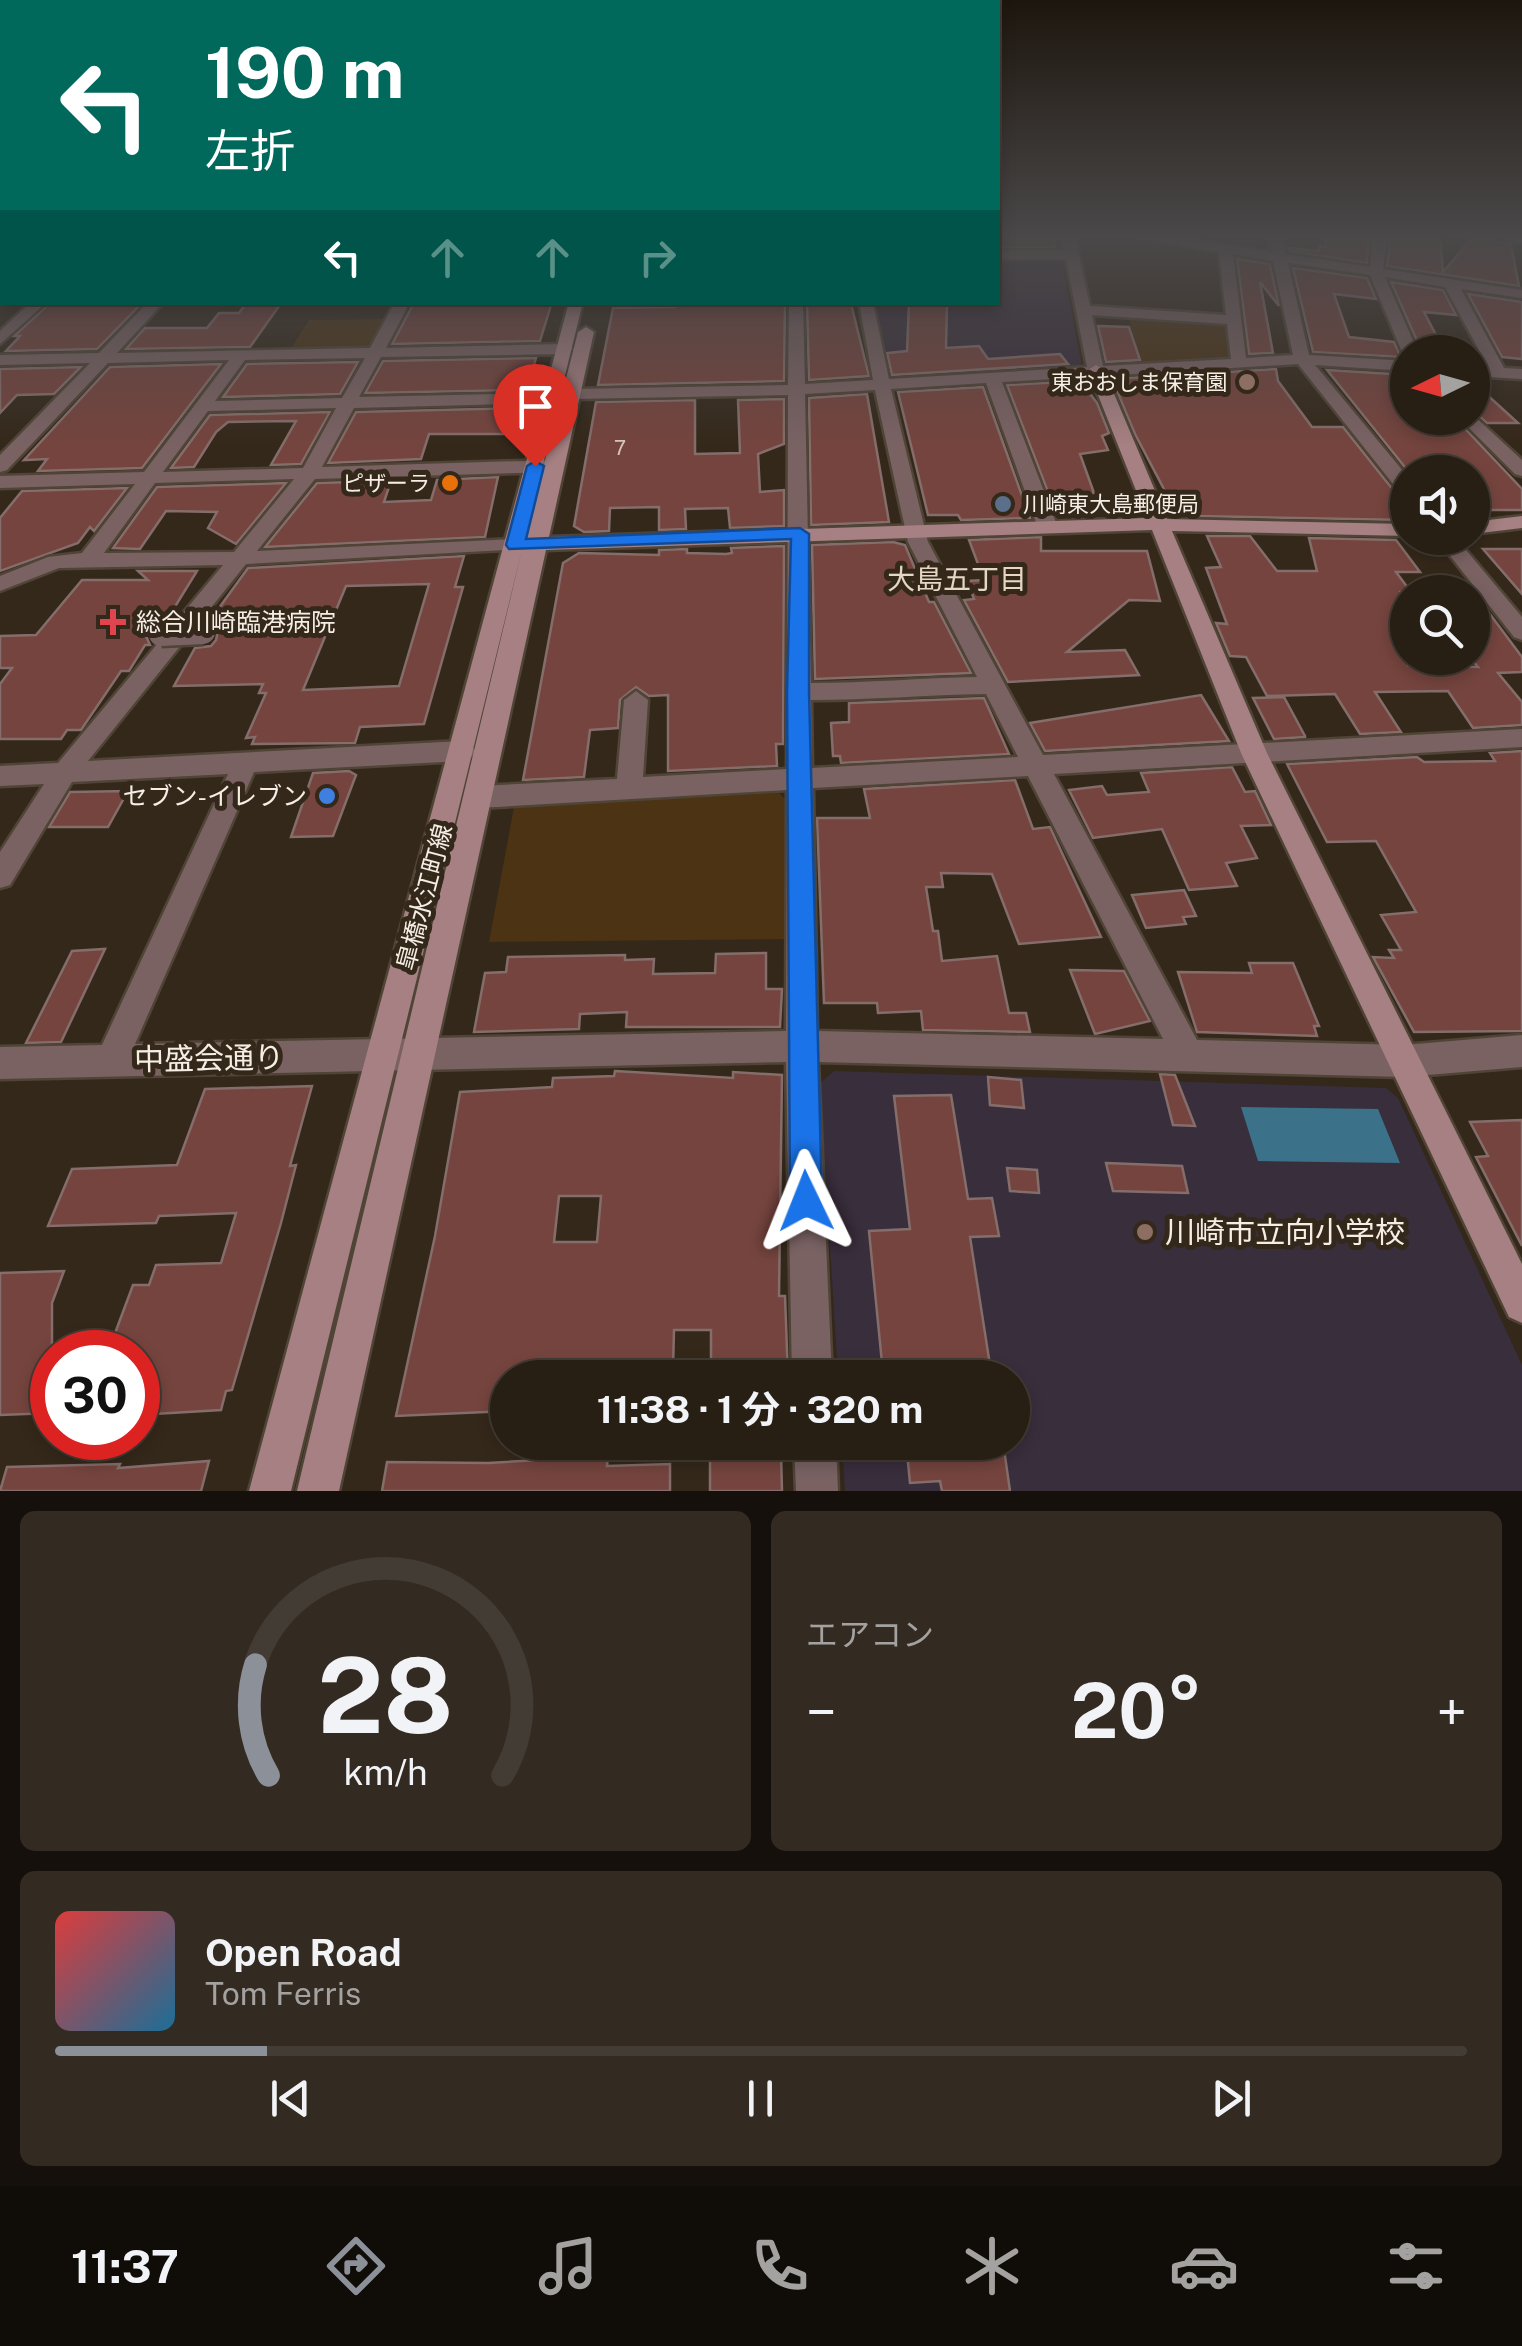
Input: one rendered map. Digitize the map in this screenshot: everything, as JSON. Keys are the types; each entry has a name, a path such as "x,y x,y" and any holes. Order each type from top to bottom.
{"street":[{"path":"0,338 35,307"},
{"path":"0,466 153,307"},
{"path":"0,876 66,772 310,472 401,307"},
{"name":"皐橋水江町線","path":"546,466 552,398 575,307"},
{"name":"皐橋水江町線","path":"270,1491 478,796 527,544 546,466 572,394 592,307"},
{"path":"796,307 802,1046 811,1360"},
{"path":"867,307 914,529 1188,1055"},
{"path":"1080,307 1096,370 1254,753 1522,1304"},
{"path":"1231,307 1239,362"},
{"path":"1291,307 1302,359 1390,468"},
{"path":"1390,307 1403,335"},
{"path":"1463,307 1500,373"},
{"path":"1081,310 1232,320"},
{"path":"2,362 565,349"},
{"path":"88,560 240,356"},
{"path":"572,394 796,390 1302,359 1390,365"},
{"path":"1490,372 1522,374"},
{"path":"992,377 1047,526"},
{"path":"203,406 552,398"},
{"path":"1486,435 1522,470"},
{"path":"0,482 546,466"},
{"path":"1490,526 1522,522"},
{"path":"0,597 7,581 56,562 88,560 239,558 914,529 1160,523 1390,529"},
{"name":"皐橋水江町線","path":"318,1491 400,1053 462,751 527,544"},
{"path":"1460,555 1522,632"},
{"path":"161,634 203,632"},
{"path":"798,691 894,692 906,686 996,685"},
{"path":"628,788 636,700"},
{"path":"478,796 1522,738"},
{"path":"0,776 462,751"},
{"path":"112,1060 246,761"},
{"name":"中盛会通り","path":"0,1063 802,1046 1404,1061 1522,1051"},
{"path":"816,1460 817,1491"}],"shaded area":[{"path":"874,307 1071,307 1079,367 891,378"},
{"path":"1128,315 1225,322 1231,325 1232,359 1141,363"},
{"path":"384,319 368,349 290,350 309,320"},
{"path":"779,793 788,802 788,939 489,942 514,807"},
{"name":"川崎市立向小学校","path":"834,1071 1386,1088 1398,1098 1522,1365 1522,1491 845,1491 843,1460 1030,1460 1030,1360 837,1360 820,1083"}],"water":[{"path":"1241,1107 1378,1109 1400,1163 1258,1161"}],"building":[{"path":"46,307 138,307 97,349 6,351 20,336 14,336"},
{"path":"244,307 279,307 250,347 126,349 145,328 207,328 219,313 239,313"},
{"path":"412,307 551,307 540,341 392,344"},
{"path":"785,307 784,381 598,385 613,308"},
{"path":"807,307 852,307 869,376 809,380"},
{"path":"909,307 947,307 946,348 979,346 988,359 1060,354 1068,364 892,375 887,353 907,351"},
{"path":"1243,307 1265,307 1273,353 1249,354"},
{"path":"1302,307 1338,307 1349,337 1390,342 1390,356 1313,352"},
{"path":"1402,307 1452,307 1456,315 1424,312 1436,335 1414,335"},
{"path":"1475,307 1522,307 1522,359 1502,357"},
{"path":"1098,326 1129,327 1140,360 1106,362"},
{"path":"536,358 527,390 365,393 383,361"},
{"path":"358,362 340,394 223,397 247,364"},
{"path":"221,364 142,468 38,471 47,459 24,460 110,367"},
{"path":"81,367 54,394 17,395 0,413 0,369"},
{"path":"1276,369 1278,381 1312,427 1343,427 1390,486 1390,520 1197,516 1194,511 1176,512 1135,434 1112,379"},
{"path":"1327,370 1390,374 1390,435 1471,435 1490,455 1395,455"},
{"path":"1080,381 1097,403 1109,433 1102,436 1108,450 1080,454 1094,493 1087,493 1096,512 1056,513 1007,385"},
{"path":"983,387 1030,518 961,520 958,515 928,515 898,392"},
{"path":"867,394 889,522 811,525 809,398"},
{"path":"1490,397 1518,423 1490,423"},
{"path":"784,399 784,444 758,454 760,492 784,490 784,526 730,528 728,508 685,509 686,529 659,530 659,507 610,508 609,531 584,532 574,526 596,402 695,400 695,454 740,453 738,400"},
{"path":"521,408 513,434 429,434 421,459 328,463 356,412"},
{"path":"330,412 301,464 271,465 296,421 228,422 216,432 194,467 171,468 210,415"},
{"path":"1490,455 1522,489 1522,510 1490,510"},
{"path":"498,477 485,537 265,547 317,483 391,481 384,502 431,500 437,480"},
{"path":"286,483 236,544 208,528 217,512 166,511 140,549 113,548 157,487"},
{"path":"127,488 94,531 90,527 78,543 0,571 0,518 22,491"},
{"path":"1207,536 1250,536 1277,571 1317,571 1309,538 1390,540 1390,555 1407,555 1420,572 1390,575 1390,675 1490,675 1490,614 1522,657 1522,672 1498,673 1522,702 1522,725 1473,728 1448,691 1375,692 1401,732 1360,734 1335,694 1267,696 1246,657 1230,656 1216,623 1227,624 1206,568 1221,567"},
{"path":"1041,537 1041,551 1147,551 1160,601 1129,600 1067,652 1125,650 1139,675 1008,682 964,600 974,599 967,581 984,580 969,540"},
{"path":"812,545 905,545 929,602 934,602 971,673 815,679"},
{"path":"784,546 783,744 776,744 777,766 668,771 668,695 649,696 636,687 620,700 618,728 590,730 584,777 523,780 563,563 579,553 659,555 659,550 687,549 687,553 726,554 732,553 731,548"},
{"path":"1490,549 1522,549 1522,594 1488,555"},
{"path":"464,556 455,587 463,587 424,724 360,727 355,743 252,744 255,737 246,738 266,693 259,693 263,684 174,686 195,648 211,646 216,640 218,630 211,619 248,568","holes":["429,584 399,686 303,690 346,586"]},
{"path":"138,571 197,571 168,618 153,620 148,626 146,636 150,645 145,645 129,671 121,671 81,730 67,730 61,739 0,739 0,684 12,668 0,668 0,636 36,635 82,580 148,580"},
{"path":"1201,695 1229,741 1045,751 1030,723"},
{"path":"1284,697 1305,737 1274,739 1253,698"},
{"path":"984,698 1009,754 841,763 840,756 833,756 831,723 849,722 849,703"},
{"path":"1522,751 1522,1031 1414,1032 1373,957 1394,958 1389,950 1401,950 1381,915 1416,912 1376,841 1327,842 1287,764 1417,757 1424,762 1495,761 1490,753"},
{"path":"1232,767 1245,792 1255,791 1271,825 1241,826 1257,858 1226,863 1237,886 1189,890 1162,829 1093,838 1069,790 1102,786 1107,795 1149,792 1141,773"},
{"name":"セブン-イレブン","path":"349,771 356,775 333,836 291,837 313,773"},
{"path":"1015,780 1033,829 1050,827 1101,937 1019,944 992,874 941,873 943,887 926,887 942,961 997,956 1009,1013 1026,1013 1030,1032 923,1030 921,1011 878,1013 877,1003 824,1003 817,818 870,818 864,789"},
{"path":"128,791 108,827 49,827 70,792"},
{"path":"1184,890 1196,916 1183,917 1186,924 1146,928 1132,895"},
{"path":"105,949 61,1042 26,1043 72,951"},
{"path":"766,953 766,989 782,989 780,1027 626,1027 627,1012 580,1014 579,1029 474,1032 485,973 506,972 508,957 625,955 625,960 654,959 653,974 715,973 716,954"},
{"path":"1249,963 1293,963 1319,1026 1314,1026 1317,1036 1197,1032 1178,972 1252,973"},
{"path":"1070,970 1124,971 1150,1021 1095,1034"},
{"path":"615,1071 733,1078 733,1072 782,1075 779,1296 785,1296 787,1360 711,1360 711,1330 674,1330 673,1360 490,1360 490,1412 396,1416 435,1236 460,1092 552,1087 553,1078 614,1076","holes":["559,1196 601,1196 597,1242 554,1242"]},
{"path":"1160,1074 1175,1075 1195,1126 1173,1125"},
{"path":"988,1077 1021,1080 1024,1108 990,1105"},
{"path":"312,1086 290,1166 296,1165 281,1223 232,1390 226,1391 221,1410 160,1414 160,1330 116,1330 133,1285 149,1285 156,1265 221,1263 236,1213 159,1216 156,1223 48,1226 72,1169 177,1165 205,1089"},
{"path":"951,1095 968,1199 992,1198 999,1236 970,1237 989,1360 882,1360 869,1231 910,1229 894,1096"},
{"path":"1522,1120 1522,1246 1476,1157 1488,1156 1470,1122"},
{"path":"1106,1163 1182,1166 1188,1193 1113,1191"},
{"path":"1007,1168 1037,1170 1039,1193 1010,1191"},
{"path":"64,1271 52,1303 52,1330 30,1330 30,1414 0,1415 0,1273"},
{"path":"608,1460 607,1466 670,1464 670,1491 382,1491 387,1462"},
{"path":"710,1460 781,1460 782,1491 710,1491"},
{"path":"908,1460 1006,1460 1010,1491 942,1491 940,1481 910,1483"},
{"path":"209,1461 201,1491 0,1491 7,1467 120,1464 118,1468"}],"place":[{"name":"東おおしま保育園","path":"1247,382"},
{"name":"ピザーラ","path":"450,483"},
{"name":"川崎東大島郵便局","path":"1003,504"},
{"name":"総合川崎臨港病院","path":"113,622"},
{"name":"セブン-イレブン","path":"327,796"},
{"name":"川崎市立向小学校","path":"1145,1232"}],"district":[{"name":"大島五丁目","path":"957,578"}],"route":[{"path":"535,466 515,545 800,534 798,691 806,1201"}]}
